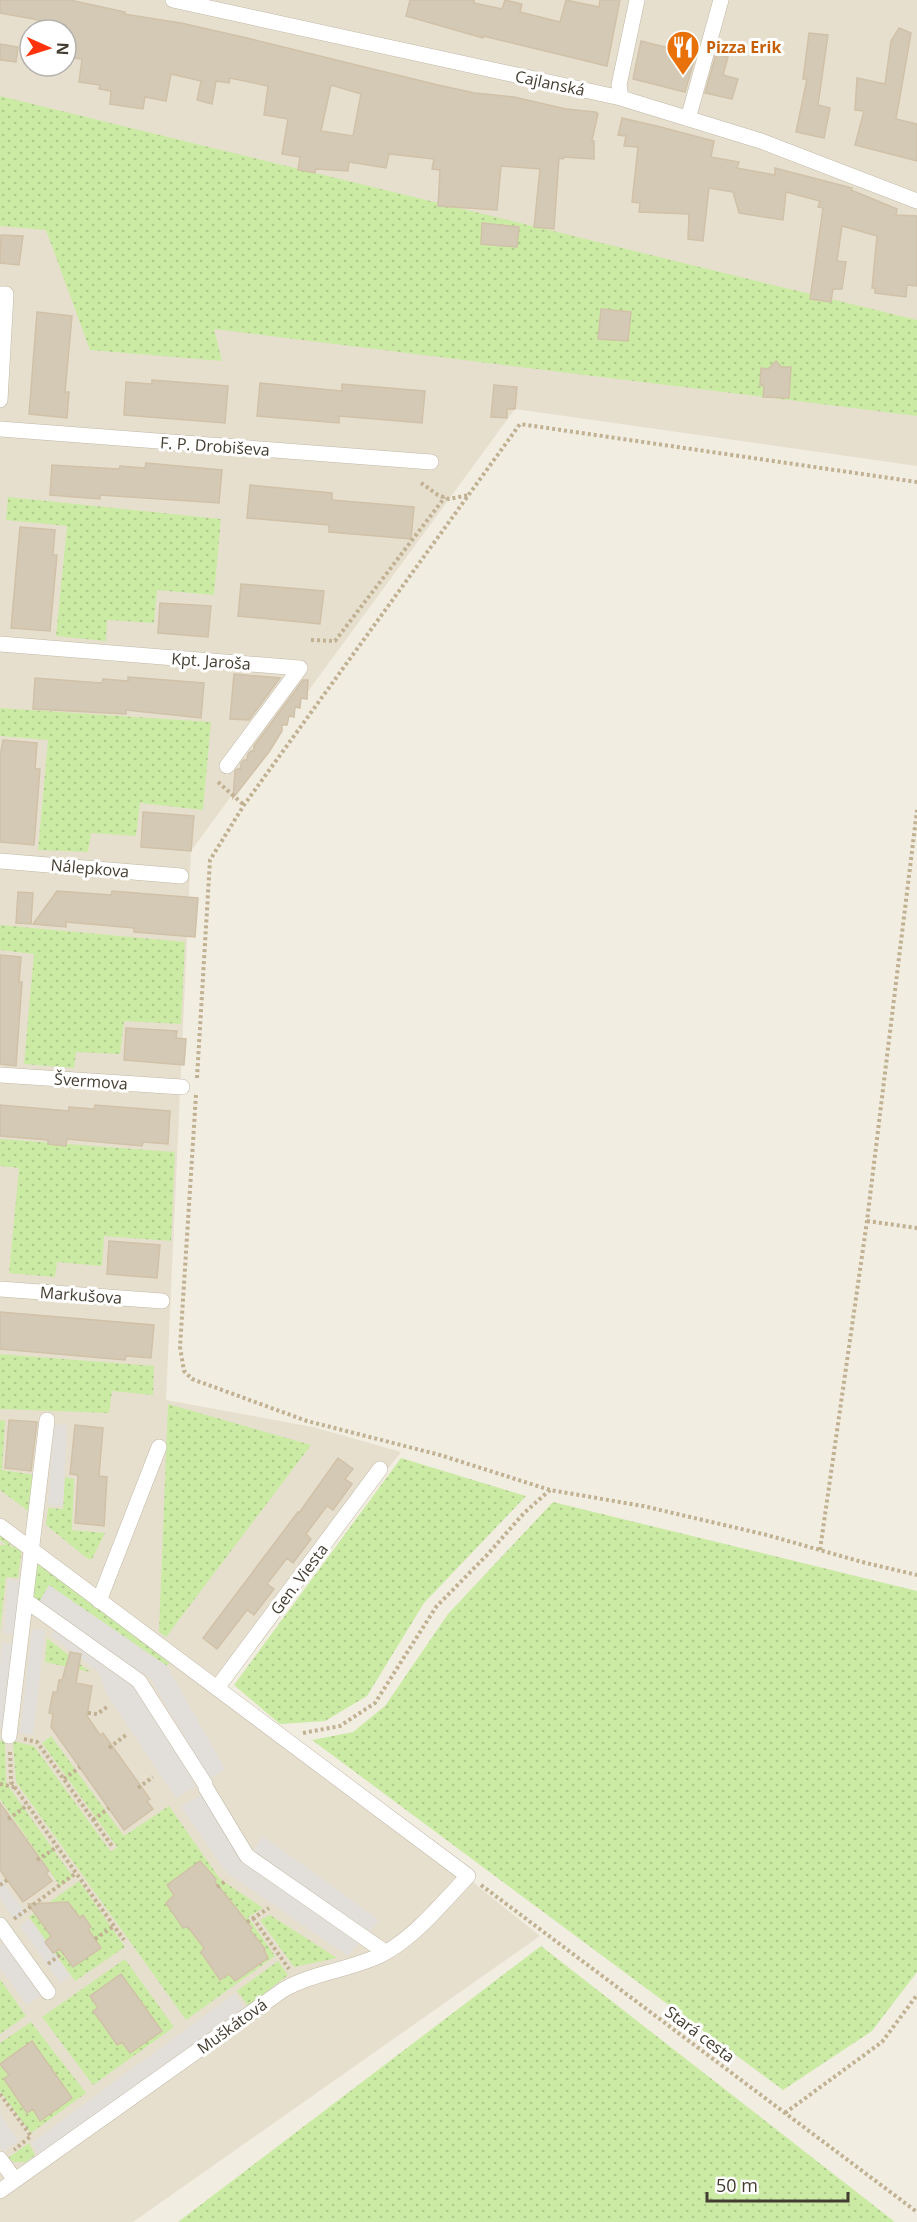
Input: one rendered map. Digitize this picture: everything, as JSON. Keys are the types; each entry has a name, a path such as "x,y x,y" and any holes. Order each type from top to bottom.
{"street":[{"name":"Cajlanská","path":"174,0 621,98 761,141 917,201"},
{"path":"621,98 619,85 637,0"},
{"path":"688,119 721,0"},
{"path":"0,294 6,294 0,400"},
{"name":"F. P. Drobiševa","path":"0,429 431,462"},
{"name":"Kpt. Jaroša","path":"0,644 300,668 226,766"},
{"name":"Nálepkova","path":"0,861 181,876"},
{"name":"Švermova","path":"0,1075 182,1087"},
{"name":"Markušova","path":"0,1289 162,1301"},
{"path":"9,1736 47,1420"},
{"path":"99,1601 159,1447"},
{"name":"Gen. Viesta","path":"217,1689 380,1468"},
{"path":"0,1526 468,1876"},
{"path":"25,1600 139,1681 206,1786 247,1856 385,1952"},
{"name":"Muškátová","path":"0,2191 283,1990 301,1979 363,1962 385,1952 411,1934 468,1876"},
{"path":"3,1925 48,1992"},
{"path":"5,2155 15,2180"}],"path":[{"path":"917,482 520,424 244,806 210,861 180,1347 184,1371 192,1379 307,1421 440,1455 550,1490 643,1506 767,1535 917,1575"},
{"path":"421,483 438,495 449,499 470,495"},
{"path":"311,640 335,641 445,497"},
{"path":"226,766 217,781 244,806"},
{"path":"820,1550 867,1221 917,810"},
{"path":"867,1221 917,1228"},
{"path":"281,1736 340,1726 375,1703 436,1607 524,1513 550,1490"},
{"path":"88,1713 97,1714 108,1707"},
{"path":"110,1748 126,1735"},
{"path":"111,1846 37,1742 9,1736 11,1782 124,1940"},
{"path":"63,1779 80,1767"},
{"path":"138,1788 153,1777"},
{"path":"0,1784 15,1787"},
{"path":"8,1819 28,1805"},
{"path":"93,1820 108,1808"},
{"path":"37,1860 57,1847"},
{"path":"3,1925 76,1873"},
{"name":"Stará cesta","path":"468,1876 917,2212"},
{"path":"0,1885 7,1880"},
{"path":"216,1887 227,1880"},
{"path":"494,1895 497,1890"},
{"path":"247,1922 269,1908"},
{"path":"253,1918 279,1956"},
{"path":"95,1939 114,1926"},
{"path":"45,1966 63,1953"},
{"path":"785,2113 882,2042 917,1995"},
{"path":"0,2094 31,2136 5,2155"}],"shaded area":[{"path":"0,0 917,0 917,466 515,409 191,851 166,1400 313,1427 401,1452 217,1689 424,1843 540,1936 133,2222 0,2222"},
{"path":"54,1424 67,1425 63,1506 48,1505"},
{"path":"8,1580 22,1581 16,1635 4,1633"},
{"path":"49,1585 167,1666 225,1769 209,1779 150,1678 38,1604"},
{"path":"56,1626 133,1684 196,1786 176,1798 106,1693 99,1672 51,1636"},
{"path":"32,1629 45,1630 33,1735 20,1733"},
{"path":"2,1643 15,1644 6,1730 0,1729"},
{"path":"202,1794 243,1859 360,1942 348,1956 227,1873 181,1807"},
{"path":"263,1836 379,1920 367,1935 252,1852"},
{"path":"0,1878 26,1913 16,1921 0,1899"},
{"path":"30,1919 70,1976 60,1983 20,1926"},
{"path":"3,1943 41,1995 27,2005 0,1968 0,1945"},
{"path":"235,1993 244,2007 39,2155 31,2143"},
{"path":"0,2114 19,2141 3,2151 0,2147"}],"green space":[{"path":"0,96 917,320 917,416 214,329 222,361 90,350 46,230 0,226"},
{"path":"8,497 221,519 214,595 157,590 154,623 107,620 106,641 56,636 67,526 6,520"},
{"path":"0,708 211,722 203,810 140,803 136,836 91,833 88,852 38,850 48,740 0,736"},
{"path":"0,925 185,942 181,1024 124,1021 120,1054 76,1052 74,1068 24,1064 34,954 0,950"},
{"path":"0,1139 175,1152 171,1241 104,1236 102,1266 57,1262 55,1277 9,1273 19,1168 0,1166"},
{"path":"0,1354 154,1366 153,1395 112,1391 109,1413 0,1409"},
{"path":"168,1404 311,1445 166,1637 159,1632"},
{"path":"0,1420 5,1421 2,1470 35,1475 33,1501 28,1511 0,1490"},
{"path":"401,1458 526,1496 424,1603 367,1696 325,1721 280,1724 234,1685"},
{"path":"65,1477 74,1479 72,1530 105,1533 92,1559 88,1559 46,1525 48,1508 63,1509"},
{"path":"553,1502 917,1591 917,1972 872,2031 783,2090 312,1740 353,1732 385,1706 448,1614"},
{"path":"0,1535 11,1543 9,1546 22,1548 18,1578 6,1577 0,1631 0,1545 7,1545 0,1540"},
{"path":"35,1558 169,1663 167,1666 50,1586 38,1604 30,1600"},
{"path":"47,1638 90,1672 45,1662"},
{"path":"51,1736 124,1836 169,1806 220,1879 263,1908 248,1917 275,1956 186,2020 16,1782 13,1741 34,1746 111,1852 117,1847 42,1743"},
{"path":"0,1741 5,1741 6,1783 73,1877 60,1886 0,1799"},
{"path":"79,1881 125,1947 75,1981 29,1917"},
{"path":"270,1915 337,1958 294,1967 260,1920"},
{"path":"541,1946 895,2222 178,2222"},
{"path":"125,1959 174,2027 93,2085 42,2017"},
{"path":"278,1961 288,1975 248,2006 237,1991"},
{"path":"0,1979 26,2016 0,2034"},
{"path":"31,2022 86,2093 31,2133 0,2091 0,2043"},
{"path":"29,2143 35,2155 26,2162 14,2162 8,2158"}],"building":[{"path":"0,0 70,0 125,12 124,14 181,23 247,38 475,93 514,97 566,109 596,112 598,114 592,140 594,141 594,159 559,158 554,229 534,227 540,169 501,166 497,210 438,206 440,170 432,169 434,159 389,154 386,168 349,162 348,171 316,169 315,173 298,170 300,157 282,154 288,119 264,115 268,86 230,78 229,83 216,81 212,104 197,100 201,81 171,74 166,101 145,97 143,109 110,104 111,91 99,89 100,85 79,82 82,59 78,59 78,18 28,18 0,13","holes":["331,85 361,94 353,136 321,131"]},
{"path":"410,0 474,0 474,3 502,9 505,0 522,4 520,12 560,22 566,0 599,7 600,0 620,0 607,66 483,36 483,38 406,16"},
{"path":"899,28 911,33 896,119 917,124 917,161 855,145 864,111 855,110 857,78 885,84 891,41"},
{"path":"809,33 828,35 818,105 830,108 824,138 796,132 807,79 803,79"},
{"path":"641,41 669,48 671,43 697,50 685,92 633,79"},
{"path":"0,44 18,47 16,62 0,60"},
{"path":"716,54 728,57 723,75 738,79 732,99 705,93"},
{"path":"622,118 714,141 711,157 739,162 737,168 775,175 775,168 852,188 851,190 897,209 896,215 917,216 917,286 907,285 906,297 875,293 875,288 872,288 877,236 842,226 837,261 846,262 842,289 833,289 831,302 810,299 823,208 818,207 820,201 786,192 783,220 739,213 733,192 709,188 703,241 688,239 689,214 639,212 640,203 632,202 638,147 624,146 626,136 618,135"},
{"path":"482,223 519,227 517,247 481,244"},
{"path":"1,235 23,236 19,265 0,263"},
{"path":"601,309 631,312 628,341 598,339"},
{"path":"37,312 72,316 65,392 69,392 67,418 29,414"},
{"path":"776,361 781,367 791,367 789,398 763,397 764,386 760,385 761,368 768,369"},
{"path":"152,380 228,386 225,423 124,415 126,382 152,384"},
{"path":"260,383 342,391 342,384 425,391 422,423 339,416 339,423 257,416"},
{"path":"494,385 517,387 515,409 507,409 507,418 491,417"},
{"path":"146,463 222,470 219,503 100,495 100,499 50,495 52,465 119,469 120,466 145,468"},
{"path":"250,485 332,493 332,500 414,507 411,539 329,532 329,525 247,518"},
{"path":"20,527 55,530 53,555 57,555 50,631 11,628"},
{"path":"241,584 324,591 320,624 238,616"},
{"path":"160,603 211,606 208,637 158,633"},
{"path":"234,674 280,678 249,720 230,719"},
{"path":"128,677 204,683 201,718 126,710 126,714 33,709 35,678 102,683 103,679 128,681"},
{"path":"303,680 308,680 307,699 301,698 300,708 295,707 294,717 289,716 287,725 282,725 282,731 269,752 233,798 235,771 241,769 241,763 247,760 251,751 254,751 254,746"},
{"path":"3,740 37,743 35,769 40,769 34,845 0,842 0,756"},
{"path":"143,812 194,816 191,851 141,847"},
{"path":"57,891 111,895 112,891 198,898 195,937 134,932 134,928 66,922 66,927 33,924"},
{"path":"18,892 33,893 31,924 16,923"},
{"path":"0,955 21,957 19,982 22,982 16,1066 0,1064"},
{"path":"126,1028 177,1031 176,1038 186,1039 184,1065 124,1060"},
{"path":"0,1105 69,1111 69,1107 94,1109 95,1105 170,1111 168,1144 143,1142 142,1146 67,1139 66,1146 48,1144 48,1140 0,1136"},
{"path":"109,1241 160,1245 157,1278 107,1274"},
{"path":"0,1312 154,1325 151,1358 126,1356 125,1360 0,1349"},
{"path":"9,1420 37,1422 31,1471 5,1468"},
{"path":"75,1425 103,1428 99,1476 107,1477 104,1526 75,1523 78,1475 70,1474"},
{"path":"338,1458 353,1469 345,1479 352,1484 333,1510 327,1506 306,1534 311,1539 293,1563 287,1558 267,1584 274,1589 254,1615 247,1610 217,1649 203,1638 299,1513"},
{"path":"70,1652 81,1654 76,1683 92,1686 87,1716 100,1735 103,1733 150,1799 147,1801 153,1809 124,1830 51,1727 53,1714 49,1713 53,1692 57,1692 59,1680 62,1680"},
{"path":"0,1803 49,1871 46,1873 52,1881 23,1902 0,1870"},
{"path":"200,1861 252,1928 250,1930 265,1949 268,1958 235,1981 229,1974 220,1980 201,1952 204,1948 188,1927 183,1928 166,1903 174,1895 167,1885"},
{"path":"68,1902 80,1918 83,1915 91,1927 88,1929 101,1948 73,1967 60,1949 53,1953 45,1942 51,1936 28,1904"},
{"path":"121,1974 162,2031 130,2053 122,2042 117,2045 93,2011 98,2008 90,1996"},
{"path":"32,2041 72,2098 40,2121 33,2109 27,2113 4,2079 9,2075 0,2064"}],"place":[{"name":"Pizza Erik","path":"683,76"}]}
